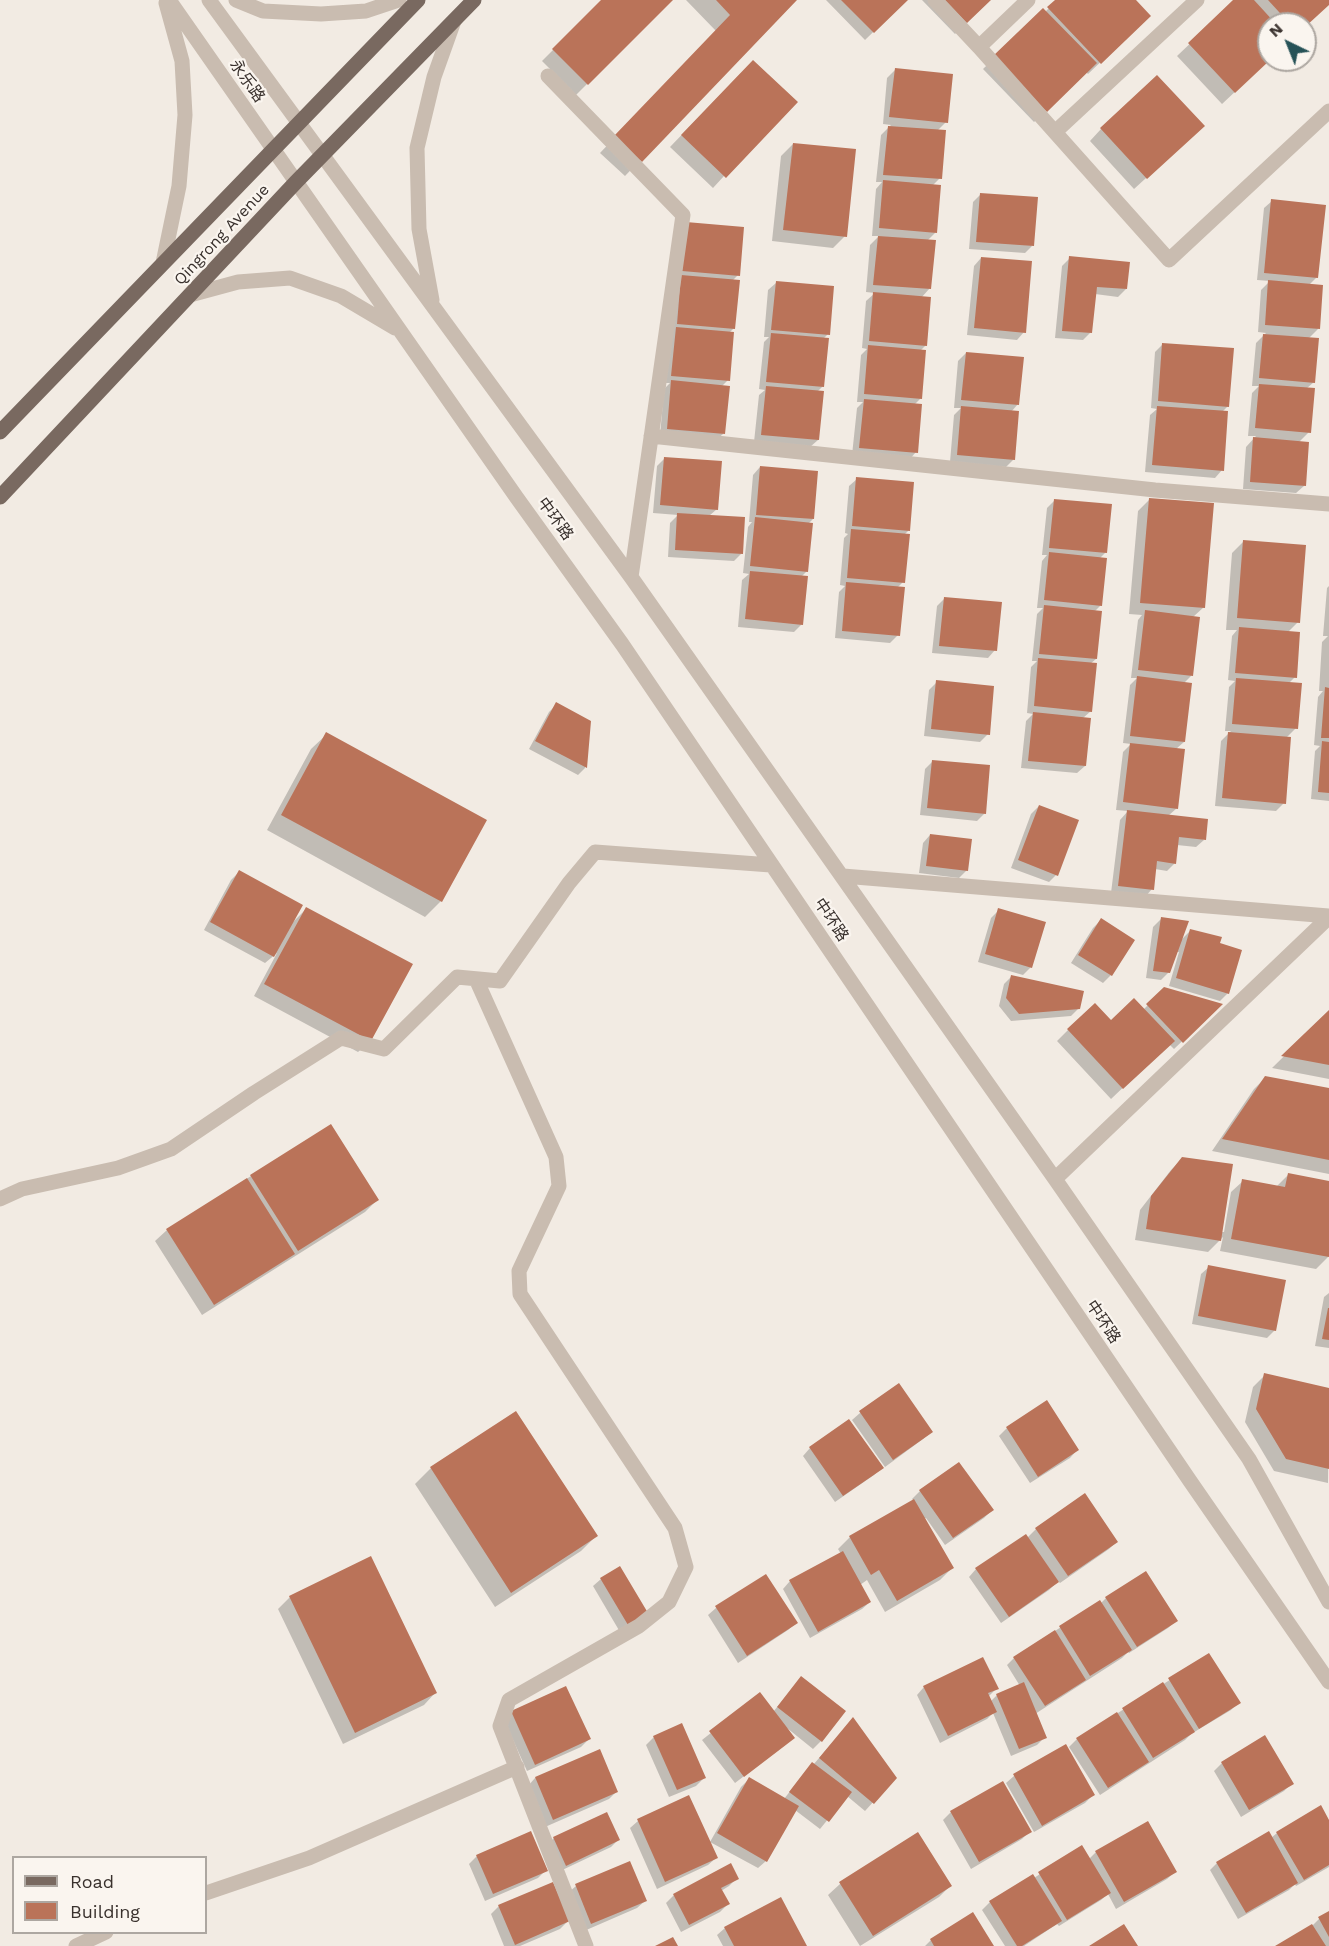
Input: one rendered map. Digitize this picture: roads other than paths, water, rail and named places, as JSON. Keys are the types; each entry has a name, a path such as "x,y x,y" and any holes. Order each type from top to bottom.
{"main road":[{"name":"Qingrong Avenue","path":"0,432 418,0"},
{"name":"Qingrong Avenue","path":"0,497 296,182 474,0"}],"street":[{"name":"永乐路","path":"167,0 296,182"},
{"path":"163,263 179,186 185,115 182,61 167,0"},
{"name":"永乐路","path":"209,0 323,155"},
{"path":"236,0 263,11 321,14 366,11 399,0"},
{"path":"935,0 1169,261 1329,111"},
{"path":"979,47 1028,0"},
{"path":"1055,132 1197,0"},
{"path":"433,306 418,229 417,148 434,77 454,21"},
{"path":"548,76 682,215 631,577"},
{"name":"中环路","path":"323,155 631,577 1250,1459 1329,1602"},
{"name":"中环路","path":"296,182 622,644 1329,1682"},
{"path":"190,295 238,282 290,278 341,296 401,332"},
{"path":"651,436 1155,490 1329,504"},
{"path":"0,1199 22,1189 118,1168 171,1149 341,1038 384,1049 457,977 500,981 569,883 595,852 771,865"},
{"path":"843,876 1329,916"},
{"path":"1055,1179 1329,916"},
{"path":"476,979 556,1157 560,1186 519,1271 520,1294 675,1528 686,1567 669,1602 639,1626 509,1700 500,1726 586,1946"},
{"path":"207,1893 309,1858 517,1767"},
{"path":"76,1946 102,1934"}]}
